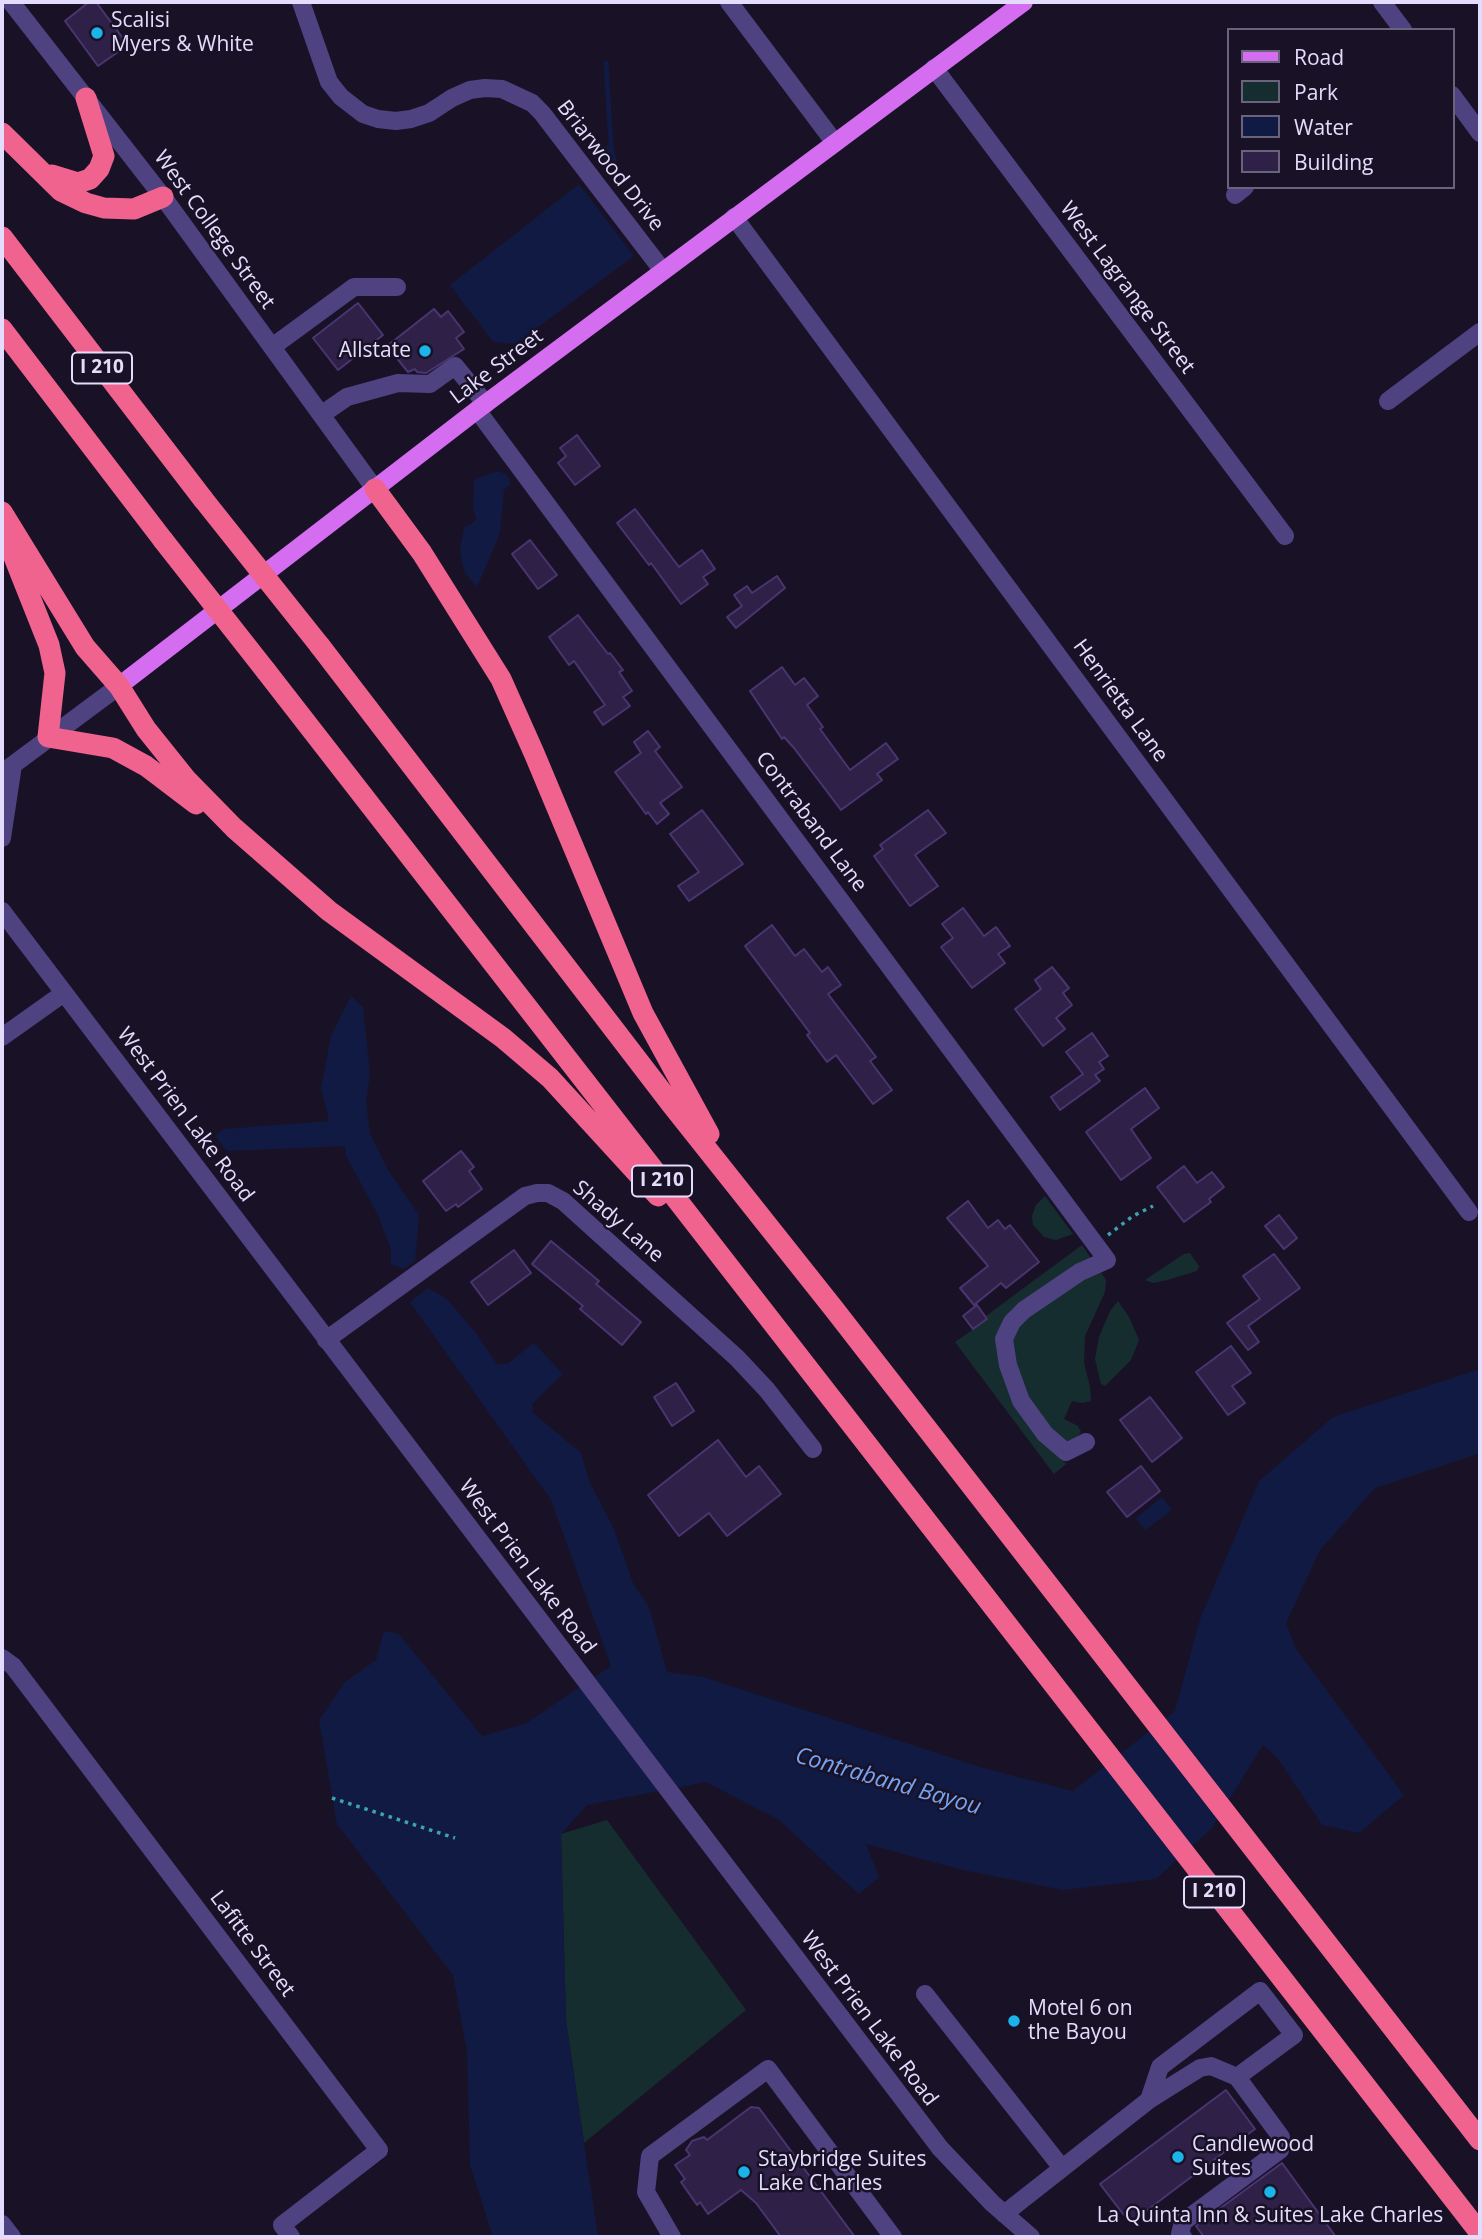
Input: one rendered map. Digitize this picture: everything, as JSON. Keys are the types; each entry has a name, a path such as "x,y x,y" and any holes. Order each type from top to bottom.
{"highway":[{"path":"39,170 78,183 90,179 99,169 104,156 86,99"},
{"path":"2,133 61,191 86,203 104,208 134,209 163,197"},
{"name":"I 210","path":"2,237 1480,2140"},
{"name":"I 210","path":"2,329 163,540 1480,2233"},
{"path":"375,489 422,553 501,679 540,765 643,1013 695,1110 754,1208"},
{"path":"2,512 85,647 119,686 146,729 186,779 257,848 329,911 503,1038 550,1077 752,1296"},
{"path":"2,527 49,645 55,673 48,737 113,748 146,766 257,848"}],"main road":[{"name":"Lake Street","path":"119,686 481,407 1024,2"}],"street":[{"name":"West College Street","path":"12,2 163,197 375,489"},
{"name":"Briarwood Drive","path":"301,2 330,82 341,97 363,114 396,121 411,119 429,113 470,90 485,88 502,89 532,103 663,271"},
{"path":"729,2 835,143"},
{"path":"1382,2 1402,28"},
{"name":"West Lagrange Street","path":"934,68 1285,536"},
{"path":"1454,98 1480,133"},
{"name":"Henrietta Lane","path":"734,217 1469,1212"},
{"path":"272,347 354,286 397,287"},
{"path":"1388,401 1480,332"},
{"name":"Contraband Lane","path":"321,415 347,397 398,383 430,384 455,366 481,407 1107,1260 1080,1272 1024,1310 1012,1322 1004,1339 1008,1365 1021,1401 1045,1434 1066,1452 1086,1442"},
{"name":"Lake Street","path":"7,769 119,686"},
{"path":"2,838 7,769"},
{"name":"West Prien Lake Road","path":"4,916 940,2148 1004,2214 1031,2237"},
{"path":"2,1037 64,993"},
{"name":"Shady Lane","path":"326,1340 525,1196 548,1194 563,1201 737,1358 767,1390 813,1449"},
{"name":"Lafitte Street","path":"2,1658 21,1676 379,2150 282,2225 291,2237"},
{"path":"1149,2100 1160,2067 1260,1992 1294,2035 1237,2077"},
{"path":"925,1994 1062,2168"},
{"path":"1004,2214 1149,2100 1200,2068 1211,2066 1237,2077 1281,2137 1280,2150 1183,2222 1180,2234 1183,2237"},
{"path":"672,2237 646,2192 650,2156 768,2069 892,2237"},
{"path":"2,2224 12,2237"}],"path":[{"path":"1096,1245 1133,1216 1153,1206"},
{"path":"332,1798 455,1838"}],"green space":[{"path":"1045,1196 1073,1234 1056,1240 1044,1237 1033,1225 1032,1216 1036,1205"},
{"path":"1082,1245 1092,1260 1003,1328 1023,1412 1066,1464 1054,1474 955,1342"},
{"path":"1190,1253 1199,1266 1197,1271 1153,1283 1145,1280 1184,1254"},
{"path":"1097,1267 1106,1280 1105,1292 1085,1336 1084,1363 1091,1401 1072,1401 1064,1419 1078,1426 1081,1432 1069,1444 1034,1415 1008,1341 1015,1322"},
{"path":"1118,1301 1139,1340 1131,1360 1105,1386 1101,1384 1095,1359 1099,1337 1110,1311"},
{"path":"607,1820 746,2010 584,2143 566,2021 561,1834"}],"water":[{"path":"579,184 634,256 515,344 493,342 450,285"},
{"path":"499,471 507,475 511,483 504,490 500,533 477,587 465,573 460,552 464,527 476,519 473,507 474,482 477,478"},
{"path":"351,996 363,1007 370,1074 366,1102 370,1134 388,1170 419,1215 415,1261 404,1269 391,1264 391,1250 378,1215 346,1156 345,1146 227,1151 215,1136 224,1129 329,1121 321,1087 331,1036"},
{"name":"Contraband Bayou","path":"428,1288 447,1299 476,1333 497,1364 507,1364 534,1343 563,1374 532,1404 533,1413 581,1453 589,1481 613,1527 633,1583 649,1607 667,1672 703,1677 983,1768 1073,1791 1175,1711 1200,1619 1259,1481 1333,1417 1480,1369 1480,1453 1375,1488 1320,1550 1286,1623 1296,1649 1404,1795 1359,1833 1322,1825 1279,1760 1263,1745 1211,1829 1156,1879 1063,1890 963,1870 866,1844 879,1877 859,1894 779,1820 706,1782 587,1805 561,1834 566,2021 598,2237 493,2237 470,2165 467,2052 453,1975 337,1824 319,1720 345,1682 376,1660 384,1631 399,1634 482,1736 525,1724 611,1666 551,1500 410,1302"},
{"path":"1162,1497 1172,1510 1145,1530 1136,1518"}],"building":[{"name":"Scalisi Myers & White","path":"89,2 96,2 128,45 98,66 65,21"},
{"path":"358,303 383,335 338,370 313,338"},
{"path":"434,309 441,317 448,311 464,332 456,338 464,349 426,373 417,372 415,369 408,372 387,346"},
{"path":"577,435 600,466 575,485 558,463 566,456 560,448"},
{"path":"635,509 679,567 702,550 715,569 703,577 708,584 681,604 617,523"},
{"path":"530,540 557,575 538,589 512,554"},
{"path":"777,576 785,588 736,628 727,617 742,606 734,595 747,586 752,593"},
{"path":"578,615 623,670 619,672 632,691 623,697 630,706 603,725 594,712 605,705 574,661 569,665 549,637"},
{"path":"782,667 795,685 804,678 818,696 807,705 823,727 820,729 850,770 886,743 898,759 877,774 882,780 841,810 794,748 784,737 782,739 750,691"},
{"path":"648,731 660,747 655,751 682,787 660,803 669,814 657,824 648,812 646,814 615,772 641,753 634,742"},
{"path":"702,810 743,864 689,901 678,886 699,872 670,834"},
{"path":"928,810 946,833 915,855 938,886 910,906 874,856 883,849 880,845"},
{"path":"963,908 984,936 996,927 1010,946 998,954 1005,963 972,988 941,947 953,938 942,924"},
{"path":"772,925 795,956 804,949 822,972 828,967 841,985 828,994 876,1057 870,1061 892,1090 873,1104 836,1055 827,1062 807,1035 810,1033 745,946"},
{"path":"1052,967 1069,988 1063,993 1072,1005 1056,1018 1065,1029 1043,1046 1015,1009 1041,989 1035,980"},
{"path":"1092,1033 1108,1056 1099,1062 1104,1069 1095,1075 1100,1081 1060,1110 1051,1097 1083,1074 1066,1052"},
{"path":"1145,1088 1159,1108 1131,1129 1151,1158 1121,1180 1086,1132"},
{"path":"461,1151 474,1167 469,1171 482,1189 458,1207 456,1204 446,1211 423,1181"},
{"path":"1184,1166 1197,1183 1212,1172 1224,1187 1209,1199 1211,1202 1184,1222 1157,1187"},
{"path":"968,1201 988,1228 998,1220 1005,1229 1010,1225 1039,1262 1006,1288 1001,1283 974,1305 960,1288 988,1266 947,1218"},
{"path":"1279,1215 1297,1238 1284,1249 1265,1226"},
{"path":"551,1241 599,1281 596,1284 641,1322 622,1345 580,1309 583,1306 532,1264"},
{"path":"514,1250 531,1273 488,1305 471,1282"},
{"path":"1274,1254 1300,1288 1248,1326 1259,1342 1248,1350 1227,1323 1260,1299 1243,1276"},
{"path":"977,1305 987,1319 973,1329 963,1316"},
{"path":"1231,1346 1251,1373 1232,1386 1245,1403 1228,1415 1196,1372"},
{"path":"676,1383 694,1411 672,1426 654,1397"},
{"path":"1150,1397 1182,1438 1152,1462 1120,1420"},
{"path":"718,1440 746,1477 759,1466 781,1494 727,1536 709,1513 679,1536 648,1495"},
{"path":"1141,1466 1160,1491 1127,1517 1107,1492"},
{"name":"Candlewood Suites","path":"1226,2090 1255,2129 1130,2223 1100,2184"},
{"name":"Staybridge Suites Lake Charles","path":"751,2107 759,2108 855,2237 781,2237 756,2203 741,2190 708,2214 700,2202 697,2205 681,2182 685,2179 675,2165 690,2155 686,2150 692,2141 704,2137 707,2140"},
{"name":"La Quinta Inn & Suites Lake Charles","path":"1282,2163 1336,2237 1204,2237 1196,2226"}],"waterway":[{"path":"606,63 611,146 619,185"},
{"path":"603,164 611,146"},
{"path":"596,156 609,147"}],"place":[{"name":"Scalisi Myers & White","path":"97,33"},
{"name":"Allstate","path":"425,351"},
{"name":"Motel 6 on the Bayou","path":"1014,2021"},
{"name":"Candlewood Suites","path":"1178,2157"},
{"name":"Staybridge Suites Lake Charles","path":"744,2172"},
{"name":"La Quinta Inn & Suites Lake Charles","path":"1270,2192"}]}
